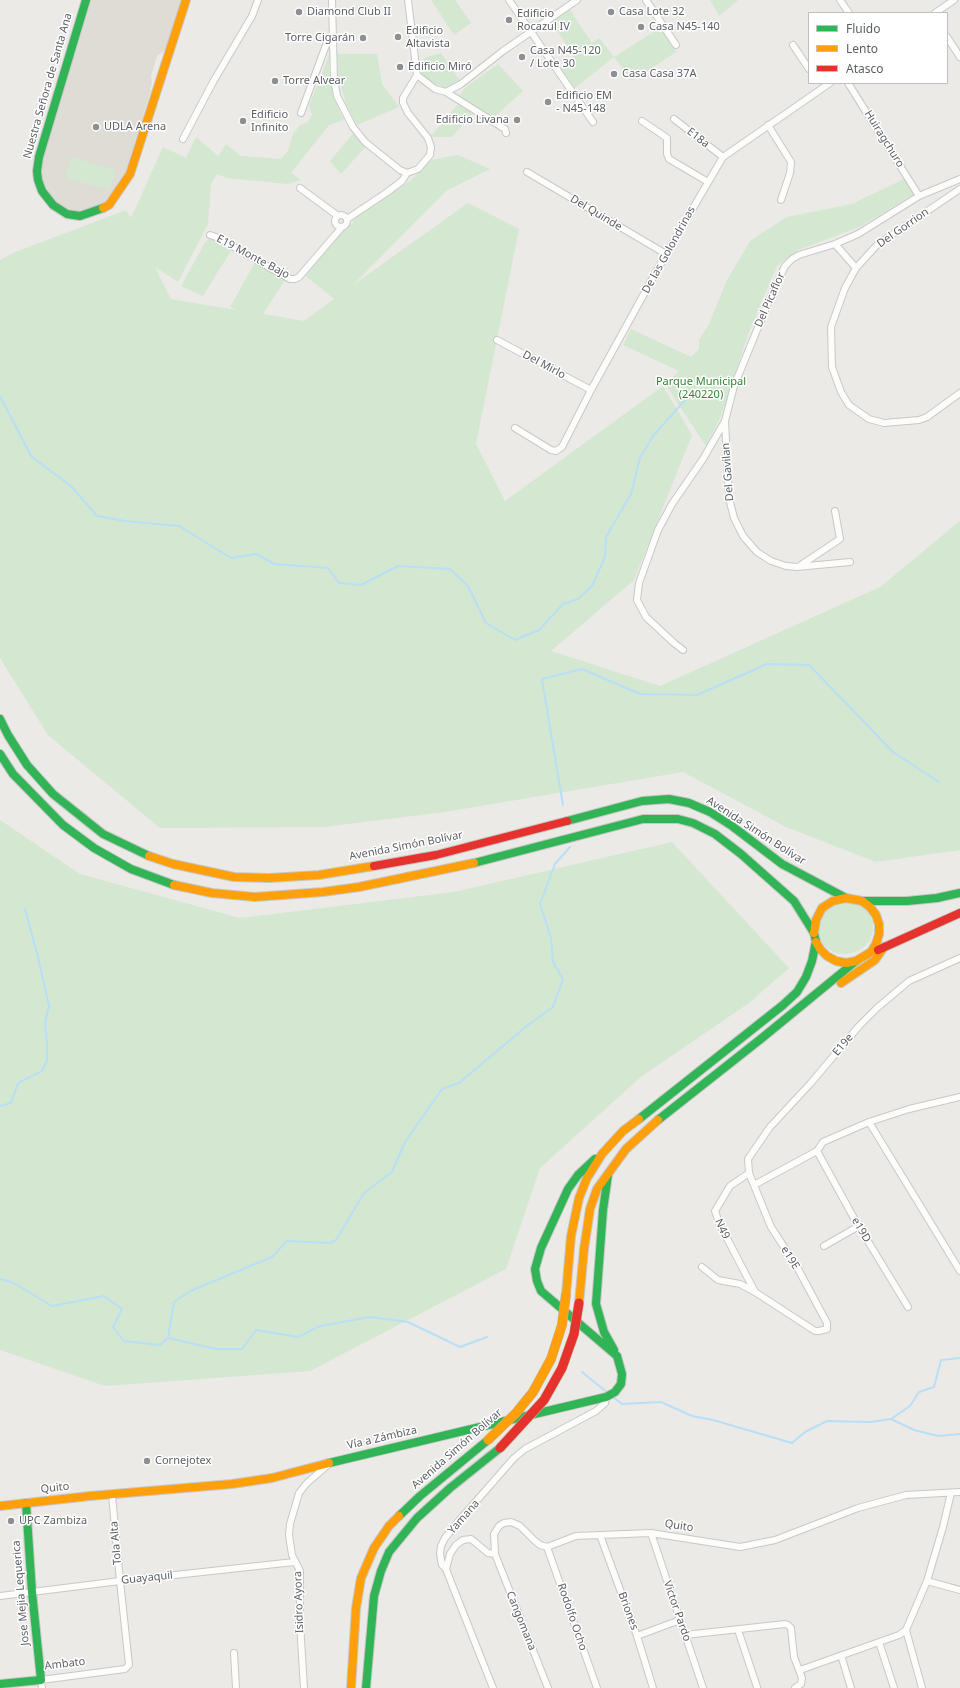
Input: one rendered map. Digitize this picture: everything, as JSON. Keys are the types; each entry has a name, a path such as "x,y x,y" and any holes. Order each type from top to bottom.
{"main road":[{"name":"Nuestra Señora de Santa Ana","path":"86,0 39,157 37,172 42,191 53,205 67,214 80,216 95,212 109,204 127,179 186,0"},
{"name":"Avenida Simón Bolívar","path":"0,719 8,735 27,764 53,794 103,834 142,854 173,864 203,871 234,877 269,878 319,875 436,855 642,801 669,799 689,803 710,812 732,826 782,864 846,898"},
{"path":"0,754 13,774 26,789 63,825 94,848 132,870 174,885 212,893 254,897 323,892 358,887 495,859 643,819 678,819 692,823 715,834 741,854 794,901 815,937 820,949 827,956 836,961 846,963 856,961"},
{"path":"815,937 816,920 822,908 833,901 846,898 862,901 907,901 937,898 960,893"},
{"path":"862,901 870,907 876,915 879,924 878,939 871,952"},
{"path":"366,1688 374,1596 381,1571 390,1552 399,1539 422,1513 450,1488 500,1448 544,1400 562,1368 574,1334 590,1209 597,1189 608,1172 626,1149 655,1122 762,1038 856,961 871,952 960,914"},
{"name":"Avenida Simón Bolívar","path":"351,1688 356,1608 362,1578 374,1548 390,1526 420,1496 488,1440 516,1413 533,1392 551,1359 562,1325 571,1236 579,1198 587,1178 602,1154 623,1131 783,1005 796,992 806,977 812,961 815,937"},
{"path":"762,1038 771,1036 780,1030 852,975 875,960 884,947"},
{"path":"602,1154 588,1165 568,1189 541,1248 536,1269 537,1281 542,1291 617,1356"},
{"path":"608,1172 603,1210 596,1304 604,1332 617,1356"},
{"name":"Vía a Zámbiza","path":"112,1494 232,1484 272,1478 332,1462 606,1397 615,1392 621,1384 622,1374 617,1356"},
{"name":"Quito","path":"0,1506 112,1494"},
{"name":"Jose Mejia Lequerica","path":"26,1503 32,1592 42,1684"},
{"name":"Ambato","path":"0,1684 42,1684"}],"street":[{"path":"182,139 212,82 252,16 258,0"},
{"path":"332,0 334,79 337,96 353,127 365,142 400,170 407,173"},
{"path":"509,0 593,122"},
{"path":"446,92 461,84 576,0"},
{"path":"646,0 676,45"},
{"path":"840,0 848,12"},
{"path":"937,12 954,0"},
{"path":"338,216 336,223 342,227 346,224 347,219 402,181 407,173 418,169 430,155 431,147 428,138 408,113 403,103 403,98 417,75 410,1"},
{"path":"948,38 960,57"},
{"path":"301,113 326,45 334,39"},
{"path":"793,45 808,68"},
{"path":"417,75 435,90 446,92 505,129 506,133"},
{"name":"Huiragchuro","path":"849,84 918,196"},
{"name":"De las Golondrinas","path":"515,428 551,450 556,451 562,447 591,390 666,254 723,158 820,86"},
{"name":"E18a","path":"674,119 723,158"},
{"path":"642,121 667,138 667,154 669,159 708,182"},
{"path":"768,125 791,162 790,173 781,200"},
{"name":"Del Quinde","path":"527,172 666,254"},
{"name":"Del Picaflor","path":"734,386 785,266 799,255 835,244 868,229 918,196 960,179"},
{"path":"300,188 338,216 343,215 347,219"},
{"name":"Del Gorrion","path":"960,188 877,245 856,268 845,288 831,327 832,367 841,392 849,405 869,419 884,422 919,420 927,417 960,392"},
{"name":"E19 Monte Bajo","path":"210,235 290,279 295,279 299,278 342,227"},
{"path":"835,244 856,268"},
{"name":"Del Mirlo","path":"497,340 591,390"},
{"name":"Del Gavilan","path":"734,386 725,421 730,502 734,518 743,536 757,552 771,561 786,566 797,567 850,562"},
{"path":"683,650 674,644 646,617 637,600 639,583 658,530 672,504 703,459 725,421"},
{"path":"797,567 840,539 835,510"},
{"name":"E19e","path":"748,1159 770,1127 810,1084 859,1026 877,1008 909,981 960,958"},
{"path":"754,1185 817,1151 823,1142 869,1122 903,1110 959,1099"},
{"path":"869,1122 960,1271"},
{"name":"e19D","path":"817,1151 859,1226 908,1307"},
{"name":"e19E","path":"748,1159 749,1173 771,1227 797,1267 827,1323 827,1329 815,1331 755,1292"},
{"name":"N49","path":"749,1173 730,1186 715,1211 719,1223 755,1292"},
{"path":"824,1246 859,1226"},
{"path":"702,1267 718,1280 740,1284 755,1292"},
{"name":"Yamana","path":"493,1688 446,1569 442,1565 440,1554 445,1538 514,1458 537,1442 596,1410 605,1402 606,1397"},
{"name":"Isidro Ayora","path":"304,1688 300,1624 300,1571 294,1562 289,1535 290,1524 299,1493 312,1478 332,1462"},
{"name":"Quito","path":"547,1547 576,1536 651,1533 740,1547 775,1540 858,1508 906,1495 960,1492"},
{"path":"800,1670 899,1635 906,1630 927,1581 943,1527 951,1493"},
{"name":"Tola Alta","path":"112,1494 120,1581 130,1663"},
{"path":"446,1569 450,1554 456,1545 463,1540 471,1539 488,1553 495,1554 494,1534 499,1526 511,1522 520,1526 540,1545 547,1547"},
{"name":"Victor Pardo","path":"651,1533 703,1688"},
{"name":"Briones","path":"600,1534 637,1636 653,1688"},
{"name":"Rodolfo Ocho","path":"547,1547 597,1688"},
{"name":"Cangomana","path":"495,1554 548,1688"},
{"name":"Guayaquil","path":"0,1596 294,1562"},
{"path":"927,1581 960,1590"},
{"path":"637,1636 680,1620"},
{"path":"685,1635 785,1624 788,1625 791,1628 794,1657 800,1670 802,1682 795,1688"},
{"path":"738,1630 758,1687"},
{"path":"906,1630 922,1688"},
{"path":"879,1642 894,1688"},
{"path":"234,1653 236,1688"},
{"path":"841,1655 851,1688"},
{"name":"Ambato","path":"42,1684 125,1669 130,1663"}],"shaded area":[{"name":"UDLA Arena","path":"89,0 182,0 166,49 157,56 151,76 151,90 124,177 114,194 106,202 99,207 81,212 69,209 57,203 46,189 42,180 41,171 42,159"}],"green space":[{"path":"431,0 455,0 471,23 454,35"},
{"path":"710,0 738,0 719,16"},
{"path":"568,7 592,43 599,38 614,57 575,88 560,68 574,56 550,20"},
{"path":"660,28 676,52 632,81 614,57"},
{"path":"330,53 329,71 333,96 344,120 329,125 291,173 301,180 287,184 227,178 217,174 211,184 208,224 178,282 155,267 171,299 236,310 230,307 256,261 287,277 263,314 304,321 334,299 302,273 344,230 354,222 350,219 373,206 411,180 431,160 458,155 490,169 446,191 353,285 468,203 519,229 476,444 505,501 663,386 692,435 634,580 551,651 660,686 880,587 960,521 960,850 876,862 786,827 683,772 445,812 324,827 160,828 48,735 0,658 0,260 13,253 126,210 131,218 163,147 186,158 196,137 218,156 226,144 241,156 281,159 288,151 293,134 300,125 307,123 312,115 309,106"},
{"path":"441,53 461,82 452,92 421,76 424,58"},
{"path":"337,54 377,54 382,84 399,107 357,125 346,104 338,75"},
{"path":"498,64 523,91 493,118 459,96 466,87"},
{"path":"460,102 475,111 452,137 430,137"},
{"path":"356,130 368,144 341,174 330,161"},
{"path":"71,157 116,170 110,190 65,178"},
{"name":"Parque Municipal (240220)","path":"904,179 914,194 859,227 798,250 777,266 749,332 720,418 706,446 665,384 679,371 623,345 631,329 691,357 699,349 699,340 709,324 727,280 751,240 787,217 852,204"},
{"path":"212,238 232,249 203,296 181,286 206,241"},
{"path":"0,820 80,874 240,918 454,892 672,842 789,968 749,1003 642,1076 540,1168 506,1269 310,1371 105,1386 0,1350"},
{"path":"857,901 870,913 873,922 873,931 870,940 864,947 856,952 838,954 823,944 819,936 819,917 830,903"}],"waterway":[{"path":"0,396 31,456 72,487 97,516 125,521 179,526 231,558 256,554 275,564 328,568 339,583 361,585 398,566 450,569 468,586 486,623 515,640 539,630 563,604 578,599 592,586 605,557 606,537 631,494 640,458 653,436 686,399"},
{"path":"563,805 542,679 582,669 640,694 697,695 767,664 809,665 893,752 939,782"},
{"path":"168,1338 174,1302 190,1291 272,1257 287,1241 330,1243 336,1240 364,1193 392,1172 405,1142 442,1089 459,1083 528,1025 553,1007 563,979 553,962 551,938 540,904 555,864 570,847"},
{"path":"0,1106 11,1103 18,1083 42,1071 47,1060 45,1022 49,1006 25,909"},
{"path":"0,1279 12,1282 52,1306 104,1296 122,1309 113,1327 124,1341 160,1345 168,1338 216,1349 242,1349 256,1330 298,1337 320,1326 370,1317 408,1322 460,1347 487,1337"},
{"path":"613,1397 622,1404 661,1402 692,1416 713,1420 792,1443 805,1432 827,1421 871,1422 891,1419 910,1406 919,1392 934,1387 941,1360 960,1358"},
{"path":"582,1372 608,1393"},
{"path":"891,1419 914,1430 938,1436 960,1434"}],"traffic: fast":[{"path":"86,0 39,157 37,171 38,180 42,191 53,205 67,214 80,216 103,208"},
{"path":"0,719 27,765 53,794 103,834 149,856"},
{"path":"0,754 13,774 63,825 94,848 131,869 174,885"},
{"path":"567,821 642,801 669,799 689,803 710,812 732,826 782,864 846,898"},
{"path":"474,863 643,819 678,819 693,823 715,834 741,854 794,901 814,933 816,942"},
{"path":"862,901 907,901 937,898 960,893"},
{"path":"639,1119 783,1005 797,992 806,977 812,961 816,941"},
{"path":"658,1120 856,961"},
{"path":"595,1159 578,1175 568,1189 541,1248 535,1269 537,1281 541,1291 617,1356"},
{"path":"608,1175 603,1210 596,1304 604,1332 614,1350"},
{"path":"329,1463 606,1397 615,1392 621,1384 622,1374 617,1356"},
{"path":"399,1516 420,1496 488,1440"},
{"path":"366,1688 374,1596 381,1571 389,1552 417,1518 450,1488 500,1448"},
{"path":"0,1684 41,1680 32,1592 26,1503"}],"traffic: slow":[{"path":"103,208 109,205 130,174 186,0"},
{"path":"149,856 173,864 234,877 269,878 319,875 374,866"},
{"path":"174,885 212,893 255,897 323,892 359,887 474,863"},
{"path":"814,933 816,920 822,908 833,901 846,898 862,901 870,907 876,915 879,924 879,934 876,944 871,952 856,961 846,963 836,961 827,956 816,942"},
{"path":"841,983 875,960 884,947"},
{"path":"566,1294 571,1236 579,1198 587,1178 602,1154 623,1131 639,1119"},
{"path":"579,1303 584,1249 590,1209 597,1189 626,1149 658,1120"},
{"path":"488,1440 516,1413 533,1392 551,1359 562,1325 566,1294"},
{"path":"0,1506 90,1496 232,1484 272,1478 329,1463"},
{"path":"351,1688 356,1608 361,1578 374,1548 389,1526 399,1516"}],"traffic: jam":[{"path":"374,866 436,855 567,821"},
{"path":"878,950 960,913"},
{"path":"500,1448 544,1400 562,1368 574,1334 579,1303"}],"place":[{"name":"Diamond Club II","path":"299,12"},
{"name":"Casa Lote 32","path":"611,12"},
{"name":"Edificio Rocazul IV","path":"509,20"},
{"name":"Casa N45-140","path":"641,27"},
{"name":"Edificio Altavista","path":"398,37"},
{"name":"Torre Cigarán","path":"363,38"},
{"name":"Casa N45-120 / Lote 30","path":"522,57"},
{"name":"Edificio Miró","path":"400,67"},
{"name":"Casa Casa 37A","path":"614,74"},
{"name":"Torre Alvear","path":"275,81"},
{"name":"Edificio EM - N45-148","path":"548,102"},
{"name":"Edificio Livana","path":"517,120"},
{"name":"Edificio Infinito","path":"243,121"},
{"name":"UDLA Arena","path":"96,127"},
{"name":"Cornejotex","path":"147,1461"},
{"name":"UPC Zambiza","path":"11,1521"}]}
